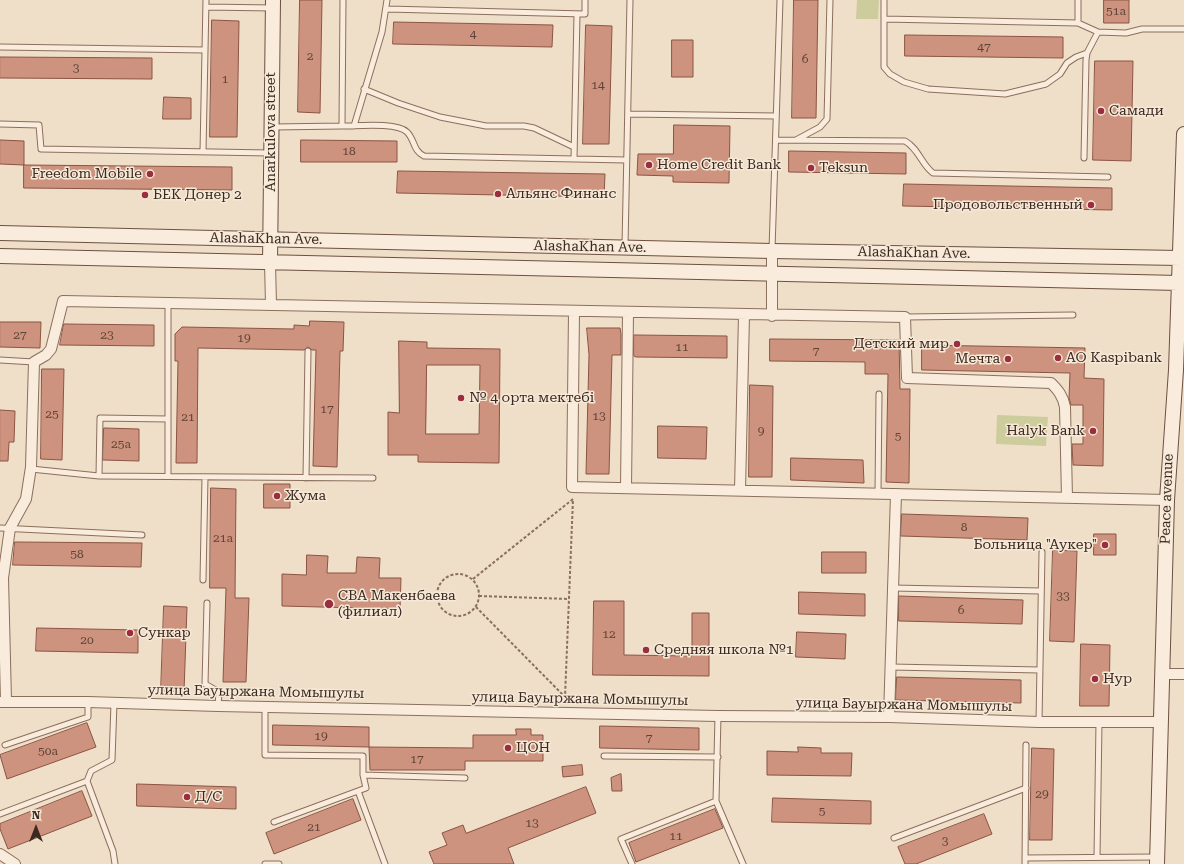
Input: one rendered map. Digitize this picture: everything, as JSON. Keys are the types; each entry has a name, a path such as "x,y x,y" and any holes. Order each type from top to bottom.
{"main road":[{"name":"Anarkulova street","path":"270,263 273,4"},
{"name":"Peace avenue","path":"1157,860 1167,500 1180,370 1179,283 1182,255 1184,135"},
{"name":"AlashaKhan Ave.","path":"0,233 772,251 1182,255"},
{"name":"AlashaKhan Ave.","path":"0,256 1179,283"}],"street":[{"path":"772,251 772,316"},
{"path":"270,263 271,304"},
{"path":"3,702 2,578 5,528 26,499 31,469 34,362 46,355 51,349 63,301 271,304 772,316 905,317 907,378 1050,383 1057,389 1064,400 1065,407 1067,498"},
{"path":"574,312 572,487 1167,500"},
{"path":"626,488 628,313"},
{"path":"740,490 744,315"},
{"path":"889,717 896,494"},
{"path":"1161,674 1184,674"},
{"name":"улица Бауыржана Момышулы","path":"3,702 88,702 718,716 889,717 1039,722 1160,722"},
{"path":"0,854 14,864"}],"lane":[{"path":"203,152 206,0"},
{"path":"342,126 343,0"},
{"path":"354,126 382,32 387,0"},
{"path":"386,9 585,14 585,0"},
{"path":"626,247 626,160 630,0"},
{"path":"772,251 780,0"},
{"path":"795,140 820,127 827,119 830,0"},
{"path":"884,0 884,68 890,74 904,82 928,89 1005,94 1046,84 1060,74 1067,63 1076,57 1087,53"},
{"path":"1078,0 1078,23"},
{"path":"206,7 273,4"},
{"path":"574,159 577,14"},
{"path":"884,19 1078,23 1098,32 1126,33 1142,29 1184,29"},
{"path":"1084,158 1087,53 1098,32"},
{"path":"0,47 205,50"},
{"path":"364,89 398,103 440,117 486,126 524,126 534,128 574,147"},
{"path":"628,114 776,116"},
{"path":"0,124 39,125 41,150 271,153"},
{"path":"271,127 397,126 406,130 412,138 416,150 424,156 626,160"},
{"path":"776,140 905,141 916,150 928,169 933,173 1108,177"},
{"path":"168,303 168,476"},
{"path":"905,317 1073,315"},
{"path":"306,478 308,351"},
{"path":"0,360 34,362"},
{"path":"878,494 880,394"},
{"path":"99,476 100,418 168,419"},
{"path":"31,469 99,476 373,478"},
{"path":"203,580 205,477"},
{"path":"5,528 142,535"},
{"path":"1039,722 1042,552"},
{"path":"893,588 1041,591"},
{"path":"207,603 205,684 219,692 218,706"},
{"path":"891,667 1040,670"},
{"path":"5,745 88,717 88,702"},
{"path":"114,703 112,760 91,771 87,781 113,851 115,864"},
{"path":"265,707 264,755 363,756 366,788 274,822"},
{"path":"718,716 716,802 743,864"},
{"path":"1097,857 1099,722"},
{"path":"1025,864 1026,745"},
{"path":"604,756 718,757"},
{"path":"364,776 465,778"},
{"path":"0,814 87,781"},
{"path":"894,838 1026,788"},
{"path":"358,791 385,864"},
{"path":"632,864 621,839 716,802"},
{"path":"1025,858 1097,857 1157,860"},
{"path":"265,864 279,864"}],"path":[{"path":"473,580 573,499 565,696 476,607"},
{"path":"459,574 473,580 476,584 479,596 476,607 464,615 457,616 444,610 438,597 441,583 452,575 459,574"},
{"path":"479,596 569,599"}],"green space":[{"path":"857,0 879,0 878,19 856,19"},
{"path":"997,415 1048,417 1046,446 996,444"}],"building":[{"path":"300,0 322,0 320,113 298,112"},
{"path":"794,0 818,0 816,118 792,118"},
{"path":"1104,0 1129,0 1129,23 1104,23"},
{"path":"212,20 239,21 237,137 210,137"},
{"path":"394,22 553,25 552,47 393,44"},
{"path":"586,25 612,26 609,144 583,144"},
{"path":"905,35 1063,37 1063,58 905,56"},
{"path":"672,40 693,40 693,77 672,77"},
{"path":"0,57 152,58 152,79 0,78"},
{"path":"1095,61 1133,61 1131,161 1093,160"},
{"path":"164,97 191,98 191,119 163,119"},
{"path":"674,125 730,126 729,183 673,182 673,176 637,175 638,154 673,154"},
{"path":"0,140 24,141 24,165 0,164"},
{"path":"301,140 397,141 397,162 301,162"},
{"path":"789,151 906,153 906,174 789,172"},
{"path":"24,165 232,167 232,190 24,188"},
{"path":"398,171 605,174 604,197 397,193"},
{"path":"904,184 1112,188 1112,210 903,206"},
{"path":"310,321 344,322 343,351 340,351 337,467 313,466 316,350 312,350 308,347 304,350 198,348 197,463 176,463 178,361 175,361 175,334 182,327 294,329 294,325 309,326"},
{"path":"0,322 41,322 40,348 0,347"},
{"path":"64,324 154,325 154,346 60,345"},
{"path":"587,328 620,328 621,334 621,355 612,355 609,474 586,474 589,355"},
{"path":"634,335 727,336 727,358 636,357 634,356"},
{"path":"770,339 899,340 900,389 910,389 909,483 886,482 888,374 865,374 865,362 770,361"},
{"path":"399,341 427,342 427,348 500,349 499,463 418,462 418,455 388,455 388,412 399,413","holes":["427,365 480,365 479,434 426,434"]},
{"path":"922,345 1085,348 1084,378 1104,379 1103,466 1073,465 1072,444 1083,444 1083,405 1071,405 1069,398 1070,373 922,370"},
{"path":"42,369 64,369 62,460 41,459"},
{"path":"750,385 773,386 772,477 749,477"},
{"path":"0,410 15,411 14,442 9,442 8,461 0,461"},
{"path":"658,426 707,427 706,459 658,458"},
{"path":"104,428 139,429 139,461 103,460"},
{"path":"791,458 863,460 864,483 791,480"},
{"name":"Жума","path":"264,484 290,484 290,508 264,508"},
{"path":"211,488 236,489 235,598 249,598 246,682 223,682 226,588 210,588"},
{"path":"902,514 1028,518 1027,540 901,536"},
{"name":"Больница \"Аукер\"","path":"1094,534 1116,534 1116,555 1094,555"},
{"path":"15,542 142,543 141,567 13,565"},
{"path":"1053,550 1077,551 1074,642 1050,641"},
{"path":"822,552 866,552 866,573 822,573"},
{"path":"307,555 328,556 327,573 356,573 357,557 380,558 379,578 401,578 400,609 282,606 282,574 306,575"},
{"path":"799,592 865,594 865,616 799,614"},
{"path":"899,596 1023,600 1022,624 899,621"},
{"path":"594,601 624,601 624,655 692,656 692,613 709,613 709,676 593,675"},
{"path":"164,606 187,607 184,692 161,691"},
{"path":"37,628 138,630 138,653 36,651"},
{"path":"797,632 846,634 845,659 796,657"},
{"path":"1081,644 1110,645 1109,706 1080,706"},
{"path":"897,677 1021,680 1021,703 896,700"},
{"path":"87,723 96,747 7,779 0,755"},
{"path":"273,725 369,727 369,747 273,745"},
{"path":"600,726 699,728 699,750 600,748"},
{"path":"516,729 531,729 531,735 543,735 543,761 465,761 465,770 370,770 369,747 473,748 473,735 516,735"},
{"path":"798,747 821,748 821,753 852,753 851,776 767,775 767,751 798,752"},
{"path":"1032,748 1054,749 1052,840 1030,840"},
{"path":"582,765 583,775 563,777 562,767"},
{"path":"621,774 622,791 612,791 611,778"},
{"name":"Д/С","path":"137,784 236,787 236,809 137,806"},
{"path":"586,787 596,813 508,848 514,864 434,864 429,852 447,845 442,833 463,825 466,833"},
{"path":"82,791 92,816 8,849 0,829 0,824"},
{"path":"773,798 871,801 871,824 772,822"},
{"path":"353,799 361,820 274,854 266,833"},
{"path":"715,809 723,828 636,862 629,843"},
{"path":"984,814 992,834 916,864 905,864 898,847"}],"place":[{"name":"Самади","path":"1101,111"},
{"name":"Home Credit Bank","path":"649,165"},
{"name":"Teksun","path":"811,168"},
{"name":"Freedom Mobile","path":"150,174"},
{"name":"Альянс Финанс","path":"498,194"},
{"name":"БЕК Донер 2","path":"145,195"},
{"name":"Продовольственный","path":"1091,205"},
{"name":"Детский мир","path":"957,344"},
{"name":"AO Kaspibank","path":"1058,358"},
{"name":"Мечта","path":"1008,359"},
{"name":"№ 4 орта мектебі","path":"461,398"},
{"name":"Halyk Bank","path":"1093,431"},
{"name":"Жума","path":"277,496"},
{"name":"Больница \"Аукер\"","path":"1105,545"},
{"name":"СВА Макенбаева (филиал)","path":"329,604"},
{"name":"Сункар","path":"130,633"},
{"name":"Средняя школа №1","path":"646,650"},
{"name":"Нур","path":"1095,679"},
{"name":"ЦОН","path":"508,748"},
{"name":"Д/С","path":"187,797"}]}
